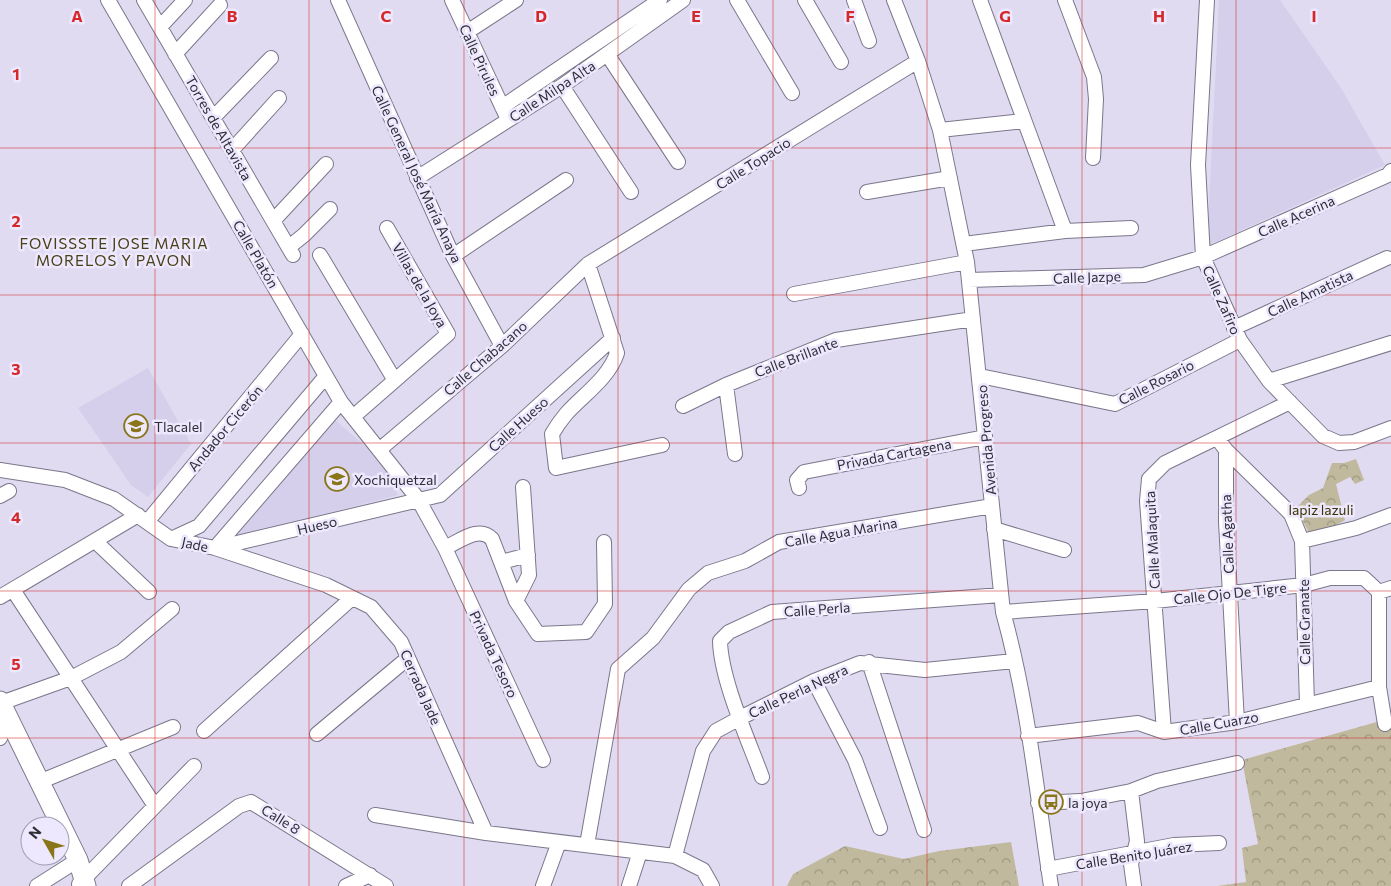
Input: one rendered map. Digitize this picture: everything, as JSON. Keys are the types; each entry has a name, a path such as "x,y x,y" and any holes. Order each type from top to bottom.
{"street":[{"name":"Calle Platón","path":"108,0 341,402 418,499"},
{"name":"Torres de Altavista","path":"144,0 291,251 330,209"},
{"path":"160,27 185,0"},
{"name":"Calle General José María Anaya","path":"338,0 417,178 454,256 502,346"},
{"name":"Calle Pirules","path":"452,0 505,113"},
{"path":"467,32 516,0"},
{"name":"Calle Milpa Alta","path":"417,178 660,0"},
{"name":"Calle Milpa Alta","path":"505,113 562,86 683,0"},
{"path":"737,0 792,93"},
{"path":"805,0 841,62"},
{"path":"854,0 869,41"},
{"name":"Avenida Progreso","path":"894,0 918,61 940,130 964,244 974,319 1003,612 1028,736 1051,886"},
{"path":"980,0 1065,231"},
{"path":"1065,0 1094,77 1096,99 1093,158"},
{"name":"Calle Zafiro","path":"1207,0 1198,165 1203,257 1237,334 1269,381 1323,436 1339,444 1354,442 1391,428"},
{"path":"175,54 220,5"},
{"path":"607,54 678,162"},
{"path":"213,118 271,58"},
{"name":"Calle Topacio","path":"588,264 918,61"},
{"path":"562,86 631,192"},
{"path":"232,150 279,98"},
{"path":"940,130 1024,120"},
{"path":"273,221 326,164"},
{"name":"Calle Acerina","path":"1203,257 1390,173"},
{"path":"867,192 950,178"},
{"path":"454,256 566,180"},
{"name":"Villas de la Joya","path":"354,416 394,379 448,334 387,228"},
{"path":"964,244 1065,231 1131,228"},
{"path":"320,254 394,379"},
{"name":"Calle Jazpe","path":"969,280 1144,275 1203,257"},
{"name":"Calle Amatista","path":"1237,334 1387,258"},
{"path":"794,294 967,262"},
{"path":"588,264 617,354 614,362 565,415 552,434 556,468 662,445"},
{"name":"Calle Chabacano","path":"379,450 502,346 588,264"},
{"name":"Calle Brillante","path":"683,406 726,385 836,340 974,319"},
{"name":"Andador Cicerón","path":"0,597 96,542 142,519 302,334"},
{"name":"Calle Rosario","path":"980,376 1114,404 1237,334"},
{"name":"Calle Hueso","path":"418,499 440,495 612,338"},
{"path":"1269,381 1391,343"},
{"path":"171,538 199,526 326,376"},
{"path":"726,385 735,454"},
{"name":"Jade","path":"0,470 65,480 114,498 171,538 215,548 341,402"},
{"name":"Calle Malaquita","path":"1164,732 1147,501 1149,479 1165,463 1222,444 1290,402"},
{"name":"Privada Cartagena","path":"799,488 797,480 804,472 985,437"},
{"name":"Calle Granate","path":"1222,444 1291,514 1302,541 1306,704"},
{"name":"Calle Agatha","path":"1222,444 1237,722"},
{"path":"516,601 529,575 523,487"},
{"name":"Hueso","path":"215,548 395,507 418,499"},
{"name":"Privada Tesoro","path":"418,499 445,548 543,760"},
{"name":"Calle Agua Marina","path":"587,845 618,669 653,638 689,589 708,574 745,562 779,542 992,506"},
{"path":"1302,541 1356,528 1391,515"},
{"path":"994,529 1064,550"},
{"path":"445,548 478,532 486,533 492,539 516,601 538,634 586,632 605,604 604,542"},
{"path":"96,542 149,592"},
{"name":"Cerrada Jade","path":"215,548 326,585 372,606 401,642 486,833"},
{"path":"501,562 528,555"},
{"name":"Calle Ojo De Tigre","path":"1003,612 1155,601 1304,585 1330,578 1364,578 1385,590"},
{"path":"13,590 155,806"},
{"path":"1385,590 1378,687 1385,724"},
{"name":"Calle Perla","path":"762,777 740,718 720,652 720,641 729,632 772,612 1001,595"},
{"path":"204,731 352,598"},
{"path":"3,708 71,678 121,652 172,609"},
{"path":"317,734 408,658"},
{"name":"Calle Perla Negra","path":"675,856 703,751 708,740 716,731 814,681 860,663 869,662 925,670 1014,661"},
{"path":"869,662 924,830"},
{"path":"814,681 855,760 880,828"},
{"name":"Calle Cuarzo","path":"1028,736 1138,723 1164,732 1237,722 1378,687"},
{"path":"0,738 3,708"},
{"path":"3,708 78,860 82,884"},
{"path":"39,782 173,727"},
{"path":"1038,803 1081,801 1131,791 1157,781 1237,763"},
{"path":"82,884 194,766"},
{"path":"1131,791 1137,841 1131,864 1134,886"},
{"name":"Calle 8","path":"129,886 239,806 251,802 386,886"},
{"path":"375,815 486,833 675,856 703,870 712,886"},
{"path":"543,886 559,842"},
{"name":"Calle Benito Juárez","path":"1048,869 1174,845 1219,843"},
{"path":"629,886 640,852"},
{"path":"37,886 78,860"},
{"path":"346,886 370,875"}],"shaded area":[{"path":"1219,0 1280,0 1341,88 1385,165 1207,246"},
{"name":"Tlacalel","path":"148,368 191,444 148,497 131,485 78,408"},
{"name":"Xochiquetzal","path":"335,420 384,462 398,495 233,538"}],"green space":[{"name":"lapiz lazuli","path":"1356,459 1364,480 1355,484 1350,477 1336,484 1345,520 1317,531 1308,531 1296,508 1309,495 1323,488 1332,463 1344,463"},
{"path":"1391,718 1391,886 1217,886 1246,882 1242,848 1258,844 1242,760"},
{"path":"1011,842 1019,886 787,886 793,874 845,846 904,859 939,851"}],"place":[{"name":"Tlacalel","path":"136,426"},
{"name":"Xochiquetzal","path":"337,479"},
{"name":"la joya","path":"1051,802"}],"district":[{"name":"FOVISSSTE JOSE MARIA MORELOS Y PAVON","path":"114,252"}]}
